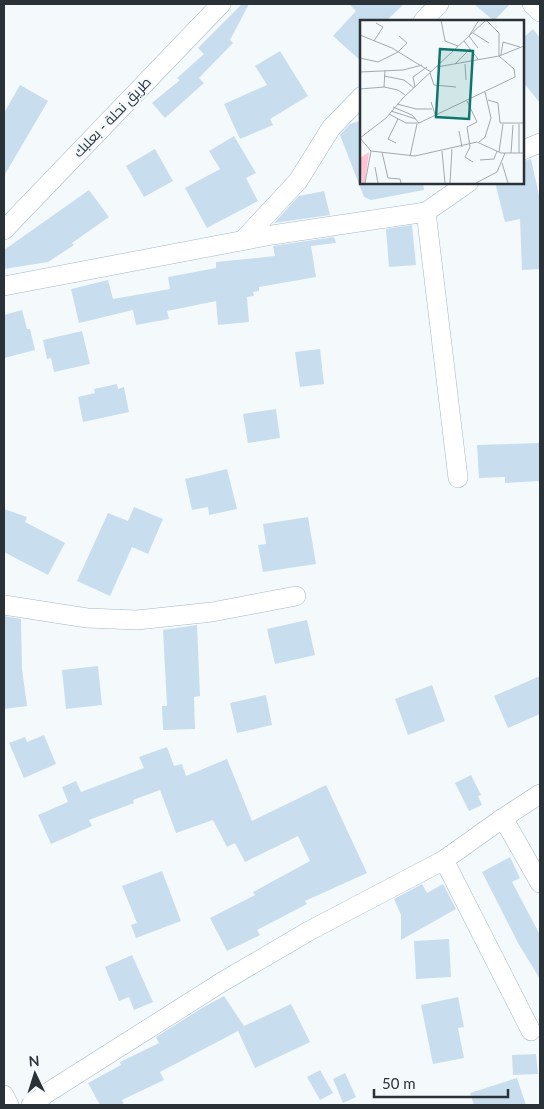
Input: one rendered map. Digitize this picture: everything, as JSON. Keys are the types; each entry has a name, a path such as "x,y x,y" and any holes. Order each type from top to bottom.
{"street":[{"name":"طريق نحلة - بعلبك","path":"4,230 221,4"},
{"path":"424,20 438,4"},
{"path":"532,4 540,12"},
{"path":"243,240 298,181 331,128 360,98"},
{"path":"524,150 540,143"},
{"path":"4,286 243,240 426,212 466,184"},
{"path":"426,212 458,478"},
{"path":"4,604 88,618 137,620 212,612 296,596"},
{"path":"31,1105 222,982 309,931 444,860 540,794"},
{"path":"503,818 540,883"},
{"path":"444,860 531,1031"},
{"path":"4,1095 9,1105"}],"building":[{"path":"242,4 249,4 230,40 233,43 199,78 204,83 165,118 152,103 180,80 177,78 204,54 198,48"},
{"path":"349,4 404,4 387,20 360,20 360,60 333,36 356,11"},
{"path":"474,4 510,4 493,20"},
{"path":"533,29 540,38 540,103 524,83 524,37"},
{"path":"280,51 308,96 270,119 273,125 240,139 224,104 267,85 255,66"},
{"path":"20,85 48,101 4,176 4,113"},
{"path":"360,121 360,184 423,184 424,190 371,200 364,197 340,135 350,124"},
{"path":"234,136 256,173 246,178 258,201 207,228 185,188 220,169 209,151"},
{"path":"155,149 173,181 144,197 126,166"},
{"path":"531,159 540,200 540,269 522,270 520,219 505,222 496,184 524,184 524,161"},
{"path":"89,190 109,217 72,243 74,245 48,262 4,269 4,250"},
{"path":"324,191 330,215 274,223 299,196"},
{"path":"412,225 416,265 389,267 386,229"},
{"path":"334,237 336,243 311,246 316,277 259,287 259,291 253,292 254,296 247,297 249,322 218,325 216,301 167,311 169,319 136,325 133,310 79,323 71,289 108,280 113,299 170,289 168,277 216,268 216,262 275,256 273,246"},
{"path":"22,310 27,329 30,329 35,350 4,358 4,315"},
{"path":"82,331 90,364 54,372 51,358 47,359 43,340"},
{"path":"320,349 324,384 300,387 295,352"},
{"path":"117,384 118,389 124,387 129,412 83,422 78,397 95,393 94,389"},
{"path":"276,409 280,438 248,443 243,414"},
{"path":"540,443 540,481 505,483 505,477 479,478 477,445"},
{"path":"227,469 237,509 209,515 208,507 192,510 185,479"},
{"path":"134,507 163,519 148,554 132,547 110,596 77,581 108,513 128,521"},
{"path":"4,509 27,517 25,522 65,543 48,575 4,552"},
{"path":"308,517 316,564 263,572 258,545 266,544 263,524"},
{"path":"4,616 21,619 22,669 27,706 4,709"},
{"path":"307,620 315,655 275,664 267,629"},
{"path":"197,625 200,696 194,697 195,729 163,730 162,706 167,706 163,630"},
{"path":"98,666 102,705 66,709 62,670"},
{"path":"540,676 540,714 508,728 494,696"},
{"path":"432,685 445,721 408,735 395,699"},
{"path":"266,695 272,725 237,733 230,703"},
{"path":"44,735 56,764 24,778 9,743 25,737 27,742"},
{"path":"167,747 174,766 182,764 186,776 227,759 252,821 326,785 367,873 305,901 307,904 257,930 260,935 227,951 210,918 255,895 253,892 310,861 298,836 245,862 235,843 227,847 213,820 176,833 160,790 133,800 134,803 89,820 92,826 51,844 38,815 68,802 62,787 76,781 81,792 144,768 139,757"},
{"path":"471,775 481,795 478,796 482,805 469,811 455,783"},
{"path":"510,857 520,878 512,882 540,935 540,979 518,943 482,872"},
{"path":"162,871 181,921 136,938 131,925 137,923 122,886"},
{"path":"422,884 427,893 443,884 456,909 401,940 401,915 394,899"},
{"path":"449,939 451,977 416,979 414,941"},
{"path":"132,955 153,1002 134,1010 129,997 119,1001 105,967"},
{"path":"224,996 244,1026 291,1004 310,1042 255,1068 238,1031 160,1072 164,1080 122,1100 124,1105 100,1105 88,1083 121,1065 120,1062 159,1043 156,1037"},
{"path":"458,997 464,1027 458,1028 464,1058 433,1064 421,1005"},
{"path":"536,1054 538,1074 513,1075 512,1055"},
{"path":"320,1070 333,1093 320,1100 307,1077"},
{"path":"345,1073 356,1097 343,1103 333,1079"},
{"path":"517,1078 526,1105 474,1105 470,1093"}]}
